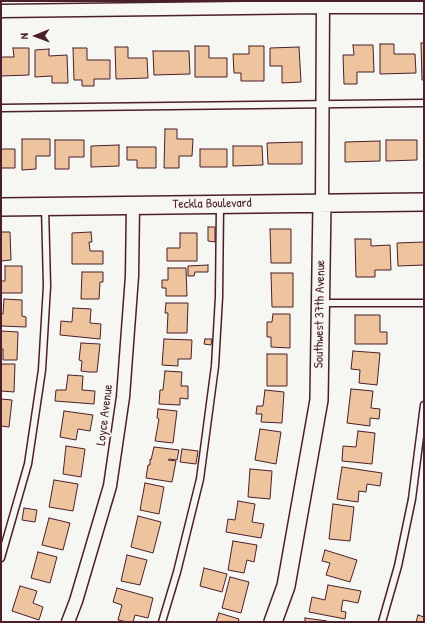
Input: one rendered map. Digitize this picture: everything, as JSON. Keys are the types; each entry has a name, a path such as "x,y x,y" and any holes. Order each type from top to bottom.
{"main road":[{"name":"Teckla Boulevard","path":"1,207 424,202"},
{"name":"Southwest 37th Avenue","path":"273,622 286,586 319,400 322,203"}],"street":[{"path":"1,11 323,4 424,7"},
{"name":"Southwest 37th Avenue","path":"322,203 323,4"},
{"name":"Loyce Avenue","path":"68,622 76,601 110,486 123,397 132,276 133,206"}],"lane":[{"path":"1,108 424,103"},
{"path":"162,622 177,572 200,479 215,366 220,204"},
{"path":"1,558 28,464 42,370 47,286 45,207"},
{"path":"321,303 424,303"},
{"path":"382,622 398,566 412,499 424,405"}],"building":[{"path":"421,43 424,43 424,80 422,80"},
{"path":"380,44 394,44 394,54 415,54 416,73 380,74"},
{"path":"353,45 373,45 374,72 357,72 357,84 344,84 343,55 354,55"},
{"path":"195,46 209,46 209,58 227,58 227,77 195,77"},
{"path":"249,46 264,46 264,81 241,81 241,73 234,73 233,54 249,54"},
{"path":"115,47 128,47 128,58 147,58 148,78 116,79"},
{"path":"299,47 301,82 282,83 282,66 270,66 270,48"},
{"path":"13,48 29,48 29,75 1,76 1,57 14,57"},
{"path":"73,48 87,48 87,60 110,60 110,79 94,79 94,86 82,86 82,80 74,80"},
{"path":"49,49 49,56 67,55 68,83 52,83 52,76 35,77 35,50"},
{"path":"153,51 189,51 190,74 154,75"},
{"path":"165,129 177,129 177,139 193,139 192,156 179,156 179,168 164,168"},
{"path":"22,139 50,139 50,156 36,156 36,169 22,170"},
{"path":"55,140 84,140 84,157 69,157 69,169 55,169"},
{"path":"386,140 417,140 417,160 386,161"},
{"path":"380,141 380,161 345,162 345,142"},
{"path":"302,142 302,164 268,164 267,143"},
{"path":"119,145 119,166 91,167 91,146"},
{"path":"233,146 262,146 263,165 233,166"},
{"path":"127,147 156,147 156,168 137,168 137,160 127,160"},
{"path":"1,149 15,149 15,168 1,168"},
{"path":"200,149 227,149 227,167 200,167"},
{"path":"208,227 215,227 215,242 208,241"},
{"path":"270,229 291,229 291,263 271,263"},
{"path":"1,232 10,232 11,260 1,261"},
{"path":"91,232 92,242 89,242 90,251 103,251 103,264 72,264 72,233"},
{"path":"180,233 197,233 197,261 167,261 167,248 180,248"},
{"path":"355,239 371,239 371,246 390,245 391,270 375,270 375,277 356,277"},
{"path":"424,242 424,265 398,266 397,243"},
{"path":"208,265 208,272 195,272 194,276 188,276 188,266"},
{"path":"5,266 22,266 22,293 1,293 1,281 5,281"},
{"path":"168,268 186,268 187,296 166,296 166,288 162,288 162,280 168,280"},
{"path":"82,272 103,272 103,282 100,282 99,299 81,299"},
{"path":"271,273 293,273 293,307 272,307"},
{"path":"4,299 22,300 22,316 26,317 26,327 1,326 1,314 3,314"},
{"path":"166,303 188,303 187,333 167,333 168,313 165,313"},
{"path":"73,308 91,309 90,323 101,324 100,339 60,335 61,321 72,322"},
{"path":"273,314 290,314 290,348 271,347 271,337 267,337 267,322 272,322"},
{"path":"355,315 380,315 380,332 387,332 387,344 355,344"},
{"path":"1,331 18,332 17,360 3,360 3,349 1,349"},
{"path":"164,339 192,340 191,359 178,359 178,366 162,365"},
{"path":"205,339 212,339 211,345 204,344"},
{"path":"81,343 100,344 97,372 81,371 82,361 79,360"},
{"path":"353,351 380,353 377,385 359,383 360,370 351,369"},
{"path":"267,354 287,354 287,386 267,386"},
{"path":"1,364 15,364 14,392 1,391"},
{"path":"165,371 182,372 181,386 188,386 188,399 180,398 180,405 159,404 160,390 163,390"},
{"path":"68,375 83,376 82,390 95,391 94,404 55,401 56,390 66,390"},
{"path":"351,389 373,391 371,408 380,409 379,419 370,418 370,426 347,423"},
{"path":"265,390 284,392 282,423 261,422 262,414 256,414 257,406 263,406"},
{"path":"1,399 12,400 9,427 1,426"},
{"path":"158,409 177,411 173,443 155,441 159,419 157,418"},
{"path":"64,411 93,415 90,431 78,429 76,440 60,437"},
{"path":"260,429 281,432 276,464 255,460"},
{"path":"358,431 375,433 372,464 342,461 343,446 356,447"},
{"path":"66,446 85,449 81,477 63,474"},
{"path":"154,447 179,450 177,460 168,460 176,461 172,482 146,478 148,465 150,465 150,459 151,460"},
{"path":"182,449 198,451 196,464 180,462"},
{"path":"342,467 382,473 380,486 367,484 366,492 359,491 358,502 337,499"},
{"path":"250,469 272,471 270,499 248,497"},
{"path":"54,480 78,484 73,511 49,507"},
{"path":"145,483 164,487 159,514 140,510"},
{"path":"238,501 255,504 252,522 264,524 261,538 226,532 228,519 235,520"},
{"path":"333,504 354,507 350,541 329,539"},
{"path":"24,508 37,510 35,522 22,520"},
{"path":"138,516 161,522 153,553 131,547"},
{"path":"49,518 70,523 63,550 42,545"},
{"path":"233,541 257,545 254,562 247,560 244,573 228,570"},
{"path":"325,550 357,560 350,582 326,575 330,563 322,561"},
{"path":"38,552 57,557 50,583 31,578"},
{"path":"127,555 147,560 140,585 121,581"},
{"path":"204,568 227,574 222,592 200,586"},
{"path":"230,577 249,582 241,613 222,608"},
{"path":"328,585 361,591 358,603 343,600 341,611 346,612 345,619 309,612 312,597 325,600"},
{"path":"20,586 37,591 33,603 43,607 39,620 12,611"},
{"path":"117,588 153,598 148,618 135,615 133,622 118,620 122,605 113,602"},
{"path":"219,613 239,619 238,622 216,622"},
{"path":"418,615 424,617 424,622 416,622"},
{"path":"305,618 327,621 327,622 305,622"}]}
